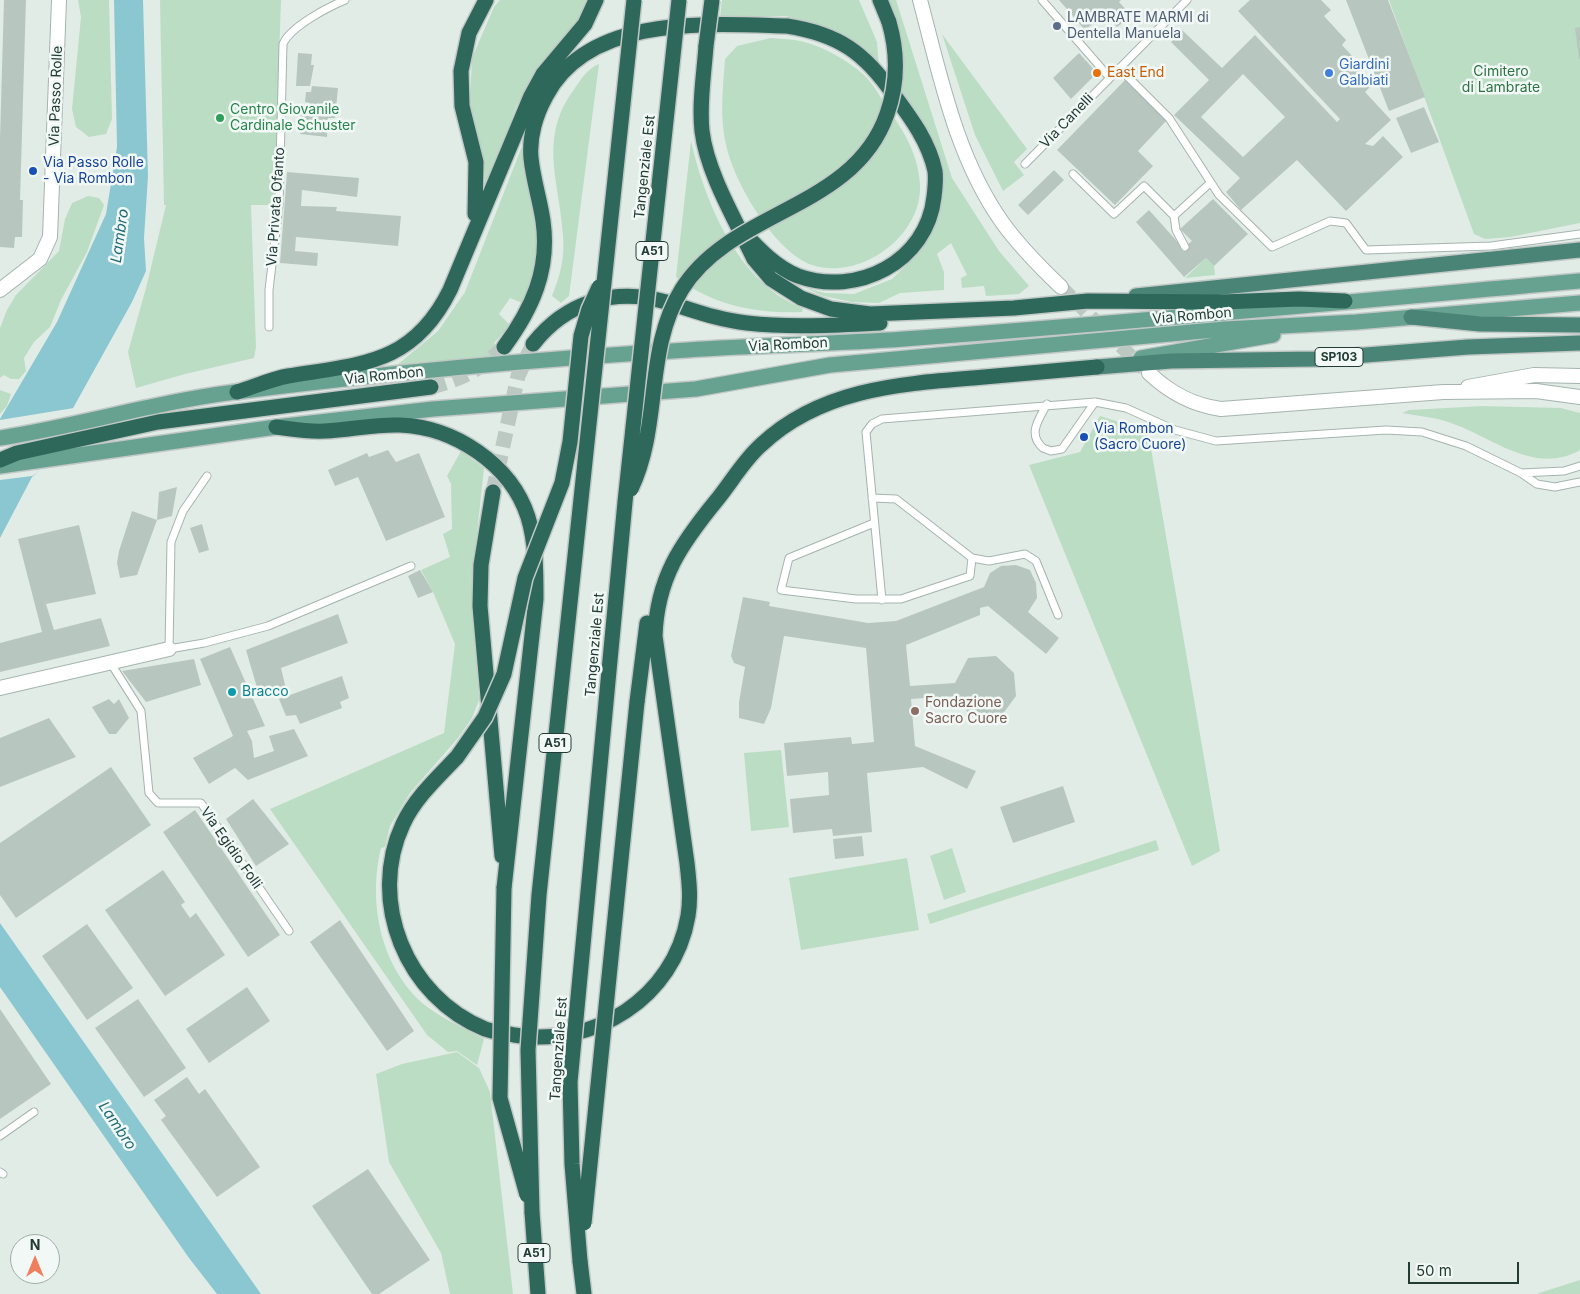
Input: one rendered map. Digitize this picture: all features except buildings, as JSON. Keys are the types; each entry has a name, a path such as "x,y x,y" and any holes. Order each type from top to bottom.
{"highway":[{"path":"468,243 475,215 477,177 472,145 462,106 461,71 469,33 486,0"},
{"path":"237,392 286,377 344,368 377,360 410,342 422,333 443,304 539,81 585,24 596,0"},
{"name":"Tangenziale Est","path":"538,1294 532,1212 528,1050 538,895 634,0"},
{"name":"Tangenziale Est","path":"584,1294 572,1164 570,1082 625,502 679,0"},
{"path":"712,0 706,46 702,119 704,142 712,168 754,259 771,279 786,290 819,306 852,313 887,314 1014,308 1088,302 1580,250"},
{"path":"625,502 640,469 648,441 659,348 663,330 675,301 691,276 718,250 735,238 828,188 859,162 884,123 895,81 896,51 889,22 880,0"},
{"path":"504,347 529,308 540,281 543,267 545,250 543,220 531,157 536,121 541,106 558,76 572,63 599,45 628,34 654,29 787,26 809,29 842,43 876,68 916,124 925,141 935,173 933,206 930,218 924,231 907,254 889,268 870,278 856,282 826,283 796,276 765,254 740,229"},
{"path":"605,277 584,321 570,442 562,483 525,578 504,674 485,717 474,734 458,757 418,800 403,824 392,855 390,886 392,914 398,940 409,963 424,986 456,1012 485,1029 534,1038 561,1036 590,1030 617,1018 659,981 680,943 688,916 690,895 656,648 657,606 667,574 678,551 740,468 760,445 798,417 839,398 868,390 905,384 1097,367"},
{"path":"533,344 552,323 575,307 617,298 664,302 726,320 790,326 892,323 949,318 1014,308"},
{"path":"1088,302 1222,302 1299,299 1345,301"},
{"path":"1411,317 1480,324 1580,324"},
{"name":"SP103","path":"1097,367 1171,361 1316,359 1468,347 1580,343"},
{"path":"0,460 17,453 49,453 158,422 431,388"},
{"path":"276,427 325,432 377,425 401,425 438,431 481,455 503,474 518,494 533,536 536,599 504,888 500,1098 532,1212"},
{"path":"580,1261 637,702 650,602 660,567 677,536 718,486 740,468"},
{"path":"493,492 481,565 480,606 504,888"}],"main road":[{"name":"Via Rombon","path":"0,438 64,426 168,402 237,392 586,358 686,350 902,339 1268,310 1345,301 1580,282"},
{"name":"Via Rombon","path":"0,466 49,453 276,427 434,410 696,389 830,365 1225,329 1356,322 1580,303"},
{"path":"1097,367 1165,353 1356,322"}],"street":[{"name":"Via Passo Rolle","path":"0,290 40,259 50,237 59,0"},
{"path":"920,0 958,133 975,176 1002,222 1037,264 1061,287"},
{"path":"1149,373 1167,389 1186,400 1221,409 1443,392 1536,391 1580,397"},
{"path":"1443,392 1534,375 1580,376"},
{"path":"0,688 169,649"}],"lane":[{"name":"Via Privata Ofanto","path":"269,327 269,290 279,204 283,44 287,36 323,10 345,0"},
{"path":"1042,0 1110,77"},
{"name":"Via Canelli","path":"1025,164 1187,0"},
{"path":"1119,68 1169,118 1219,195 1272,247 1330,221 1346,223 1366,250 1490,246 1580,234"},
{"path":"1073,174 1114,214 1144,186 1174,216 1176,230 1185,247"},
{"path":"1174,216 1210,183"},
{"path":"1047,404 1036,425 1035,437 1042,448 1054,451 1065,446 1095,402"},
{"path":"882,600 866,432 872,424 882,419 1047,404 1095,402 1126,408 1175,430 1216,441 1386,430 1422,432 1466,446 1544,486 1559,487 1580,482"},
{"path":"1521,473 1556,472 1580,466"},
{"path":"207,476 183,511 171,542 169,649 204,643 268,626 411,566"},
{"path":"872,498 896,499 972,558 989,561 1025,554 1036,561 1058,615"},
{"path":"874,523 789,558 781,590 882,600 901,599 970,576 972,558"},
{"name":"Via Egidio Folli","path":"110,662 141,711 149,793 158,803 200,803 288,931"},
{"path":"0,1136 34,1112"}],"green space":[{"path":"78,0 109,0 112,119 106,134 89,137 76,127 72,109 81,17"},
{"path":"160,0 281,0 274,205 251,205 256,347 254,358 136,388 128,352 166,205 164,205"},
{"path":"500,0 589,0 585,17 537,70 516,107 505,140 485,187 485,164 470,102 472,58 494,7"},
{"path":"722,0 859,0 877,42 879,66 827,30 786,16 720,18"},
{"path":"883,0 896,0 952,178 999,251 1029,286 1019,294 986,296 984,286 962,288 961,278 967,275 951,243 937,254 944,272 944,290 900,293 879,303 852,302 823,296 805,288 825,293 854,294 892,279 919,253 939,214 942,185 901,96 900,50"},
{"name":"Cimitero di Lambrate","path":"1389,0 1580,0 1580,223 1510,237 1485,239 1474,234"},
{"path":"942,34 1027,149 1014,162 1024,175 1003,191 975,135"},
{"path":"771,38 796,40 812,44 836,55 858,70 875,87 901,129 914,155 920,184 918,203 911,221 900,237 885,250 868,260 850,266 831,268 812,265 798,258 771,232 759,216 732,164 723,126 722,104 725,59 737,46"},
{"path":"599,64 569,296 561,303 552,296 561,267 563,252 561,216 555,179 554,143 563,106 585,74"},
{"path":"526,136 538,222 539,244 537,265 531,285 522,303 510,298 499,314 510,325 494,343 504,354 405,366 397,365 438,331 465,292"},
{"path":"691,141 709,199 717,218 738,254 750,270 768,288 803,309 802,312 768,311 735,306 704,295 676,277"},
{"path":"88,196 99,198 104,205 87,252 61,300 50,327 34,342 24,358 26,371 19,379 11,379 4,375 0,378 0,328 7,310 16,295 59,251 65,219 72,203"},
{"path":"1206,258 1214,266 1215,275 1185,278"},
{"path":"0,390 11,394 7,406 0,414"},
{"path":"1483,406 1561,408 1580,413 1580,450 1563,457 1547,459 1530,457 1514,452 1451,423 1402,413 1409,410"},
{"path":"1100,416 1148,431 1220,851 1192,866 1029,465 1080,452"},
{"path":"461,451 484,468 474,561 473,604 479,700 472,718 458,738 410,793 390,826 385,847 381,848 376,886 379,924 391,961 400,978 412,993 428,1007 484,1039 477,1065 457,1051 448,1052 427,1035 270,809 444,733 455,644 433,592 421,570 450,557 443,534 452,529 451,484 447,476"},
{"path":"781,750 789,827 751,831 744,753"},
{"path":"1156,840 1159,850 930,924 927,914"},
{"path":"952,848 966,892 944,900 930,856"},
{"path":"907,858 919,930 801,950 789,878"},
{"path":"457,1052 479,1068 490,1092 513,1294 450,1294 441,1253 389,1162 376,1074 402,1064"},
{"path":"1580,1280 1580,1294 1536,1294"}],"water":[{"name":"Lambro","path":"114,0 143,0 148,176 144,238 146,271 132,302 37,473 32,477 0,538 0,419 57,322 106,214 117,147"},
{"name":"Lambro","path":"0,923 261,1294 217,1294 189,1258 0,987"}],"pier":[{"path":"74,408 37,473 32,476 0,480 0,420"}],"tunnel":[{"path":"1061,287 1144,369"},
{"path":"493,492 518,376 533,344"},
{"path":"431,387 470,373 487,362 504,347"}],"place":[{"name":"LAMBRATE MARMI di Dentella Manuela","path":"1057,26"},
{"name":"East End","path":"1097,73"},
{"name":"Giardini Galbiati","path":"1329,73"},
{"name":"Centro Giovanile Cardinale Schuster","path":"220,118"},
{"name":"Via Passo Rolle - Via Rombon","path":"33,171"},
{"name":"Via Rombon (Sacro Cuore)","path":"1084,437"},
{"name":"Bracco","path":"232,692"},
{"name":"Fondazione Sacro Cuore","path":"915,711"}]}
